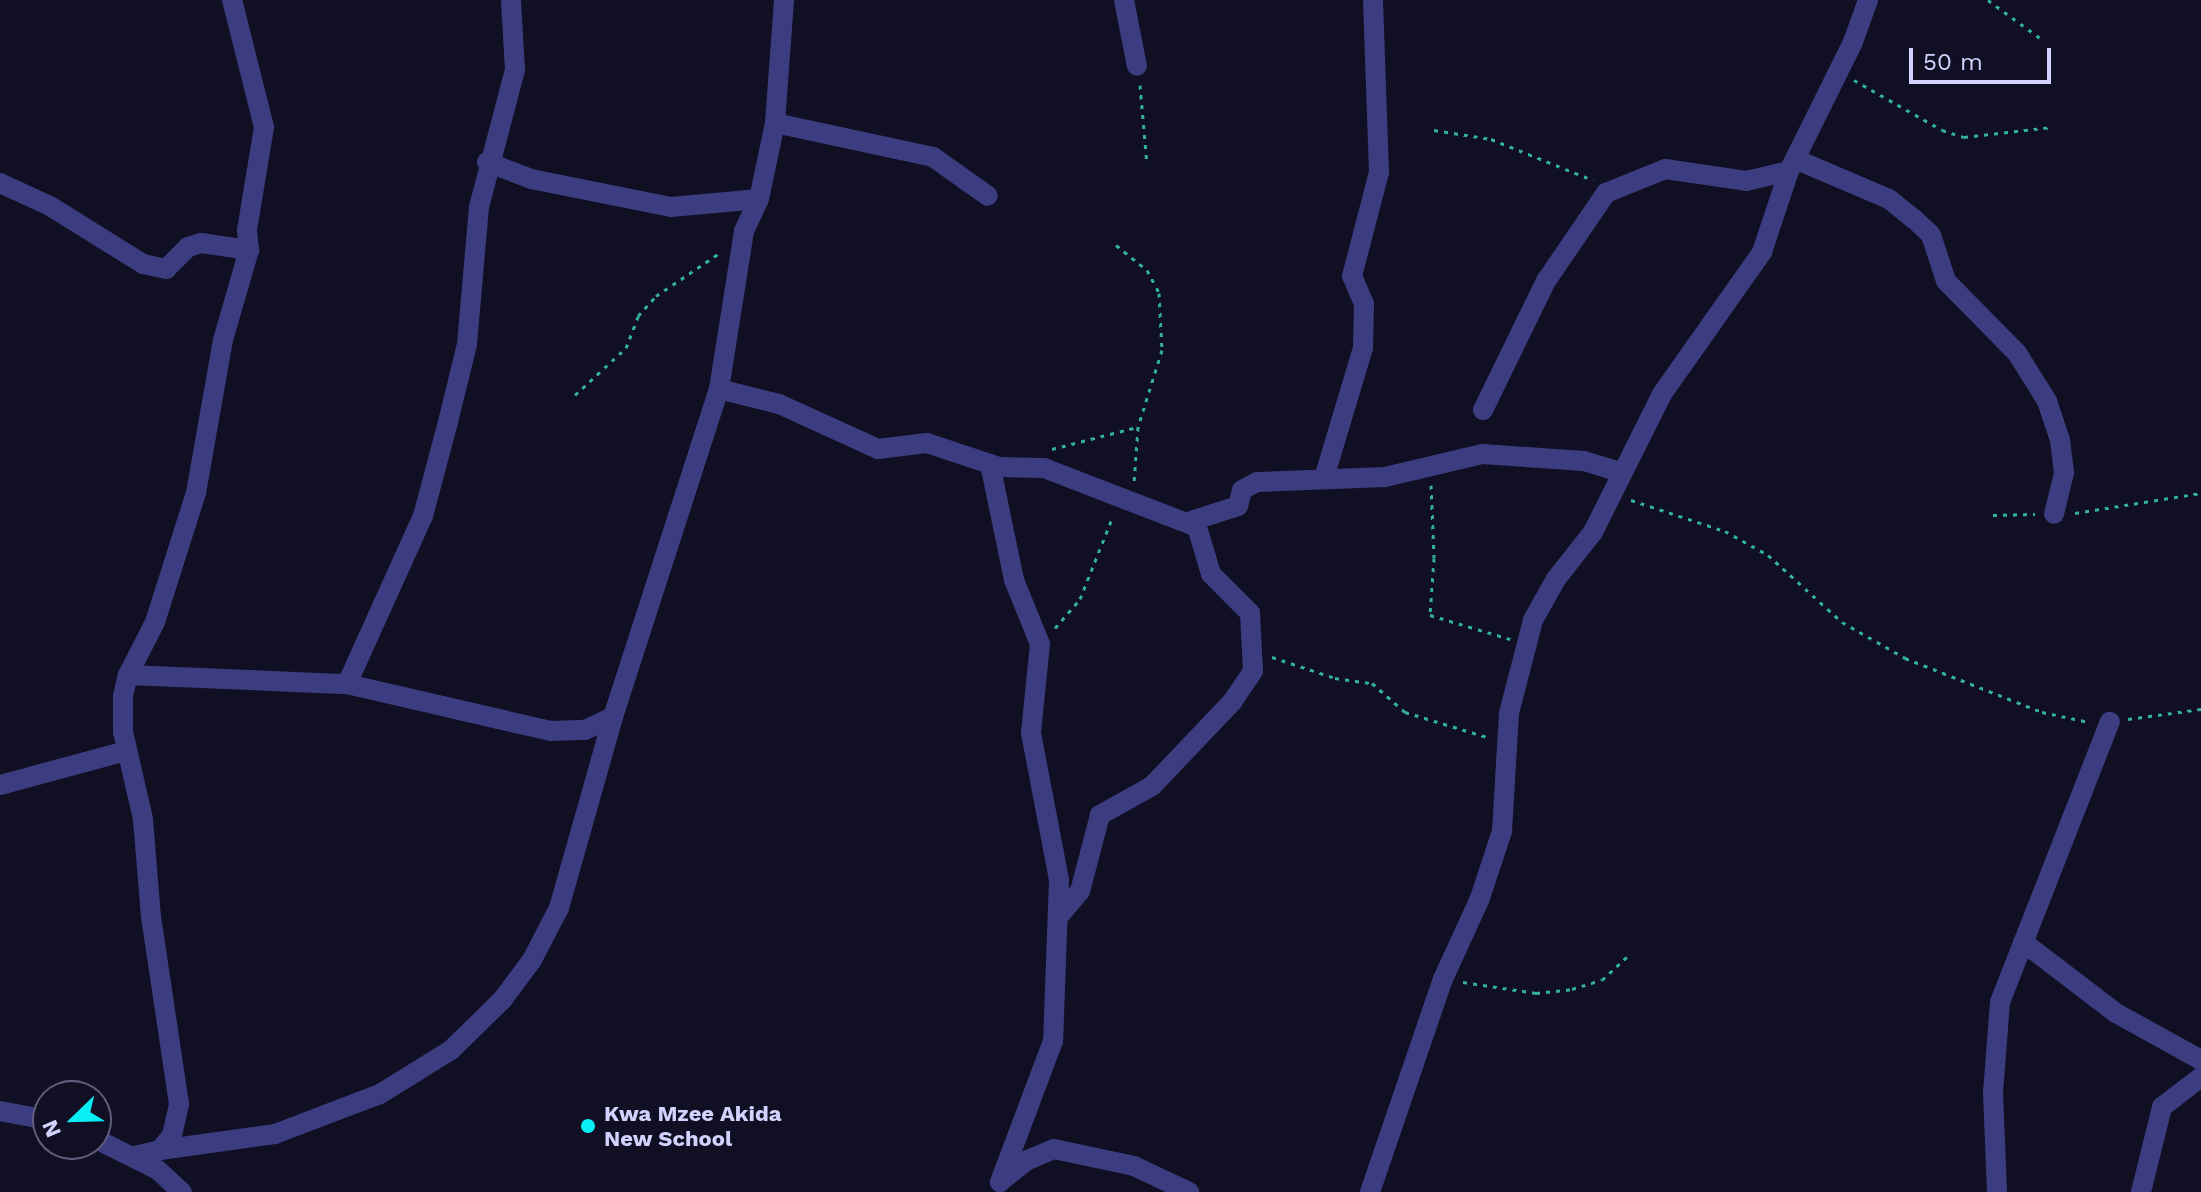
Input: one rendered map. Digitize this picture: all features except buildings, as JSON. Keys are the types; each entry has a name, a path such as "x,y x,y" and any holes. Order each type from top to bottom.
{"street":[{"path":"160,1150 172,1135 179,1104 151,917 143,819 126,751 123,696 128,675 155,622 196,493 223,340 249,250 247,230 264,127 232,0"},
{"path":"347,684 423,516 467,344 487,162 515,70 511,0"},
{"path":"134,1156 275,1134 330,1116 421,1073 451,1050 503,999 532,960 559,908 613,717 719,389 744,231 759,199 775,123 784,0"},
{"path":"1124,0 1137,66"},
{"path":"1324,478 1363,348 1364,304 1352,276 1379,172 1373,0"},
{"path":"1370,1192 1443,979 1480,898 1502,831 1505,742 1526,642 1556,579 1593,532 1662,394 1762,252 1792,165 1868,0"},
{"path":"775,123 933,157 988,196"},
{"path":"487,162 531,179 671,207 759,199"},
{"path":"1483,410 1546,281 1597,204 1616,186 1665,169 1746,181 1792,165 1889,199 1931,235 1946,281 2017,353 2047,401 2060,440 2064,473 2054,514"},
{"path":"0,183 50,206 143,264 166,269 188,247 201,243 249,250"},
{"path":"719,389 779,404 878,449 936,444 990,464 1044,468 1191,521 1238,506 1242,490 1257,482 1369,479 1430,469 1459,459 1503,453 1584,461 1621,472"},
{"path":"990,464 1014,580 1040,644 1031,733 1056,852 1058,917 1053,1041 997,1187"},
{"path":"1058,917 1080,891 1100,815 1152,786 1247,684 1253,671 1250,613 1211,574 1191,521"},
{"path":"128,675 347,684 551,731 585,730 613,717"},
{"path":"1997,1192 1996,1040 2008,972 2023,942 2110,722"},
{"path":"0,785 126,751"},
{"path":"2023,942 2116,1013 2201,1060"},
{"path":"2141,1192 2162,1107 2201,1077"},
{"path":"0,1111 32,1117"},
{"path":"112,1146 134,1156 182,1192"},
{"path":"997,1187 1028,1160 1054,1149 1134,1166 1189,1192"}],"path":[{"path":"1988,0 2044,41"},
{"path":"1137,66 1149,150 1147,165"},
{"path":"1837,69 1942,130 1964,137 2052,127"},
{"path":"1434,130 1491,139 1616,186"},
{"path":"575,395 626,348 638,316 656,296 744,231"},
{"path":"1040,644 1080,599 1111,519 1127,500 1135,481 1138,427 1162,350 1159,293 1147,270 1116,245"},
{"path":"1049,449 1138,427"},
{"path":"1430,469 1434,558 1430,615 1435,621 1526,642"},
{"path":"1612,492 1725,531 1768,555 1842,622 1905,658 2042,712 2079,722 2110,722 2201,709"},
{"path":"1993,515 2104,511 2201,493"},
{"path":"1252,651 1335,678 1372,683 1422,720 1505,742"},
{"path":"1443,979 1555,992 1602,980 1628,956"}],"place":[{"name":"Kwa Mzee Akida New School","path":"588,1126"}]}
